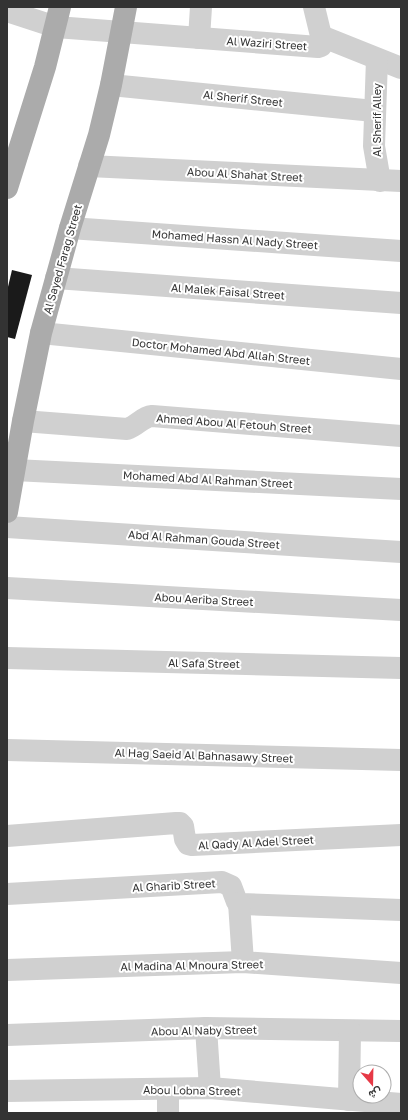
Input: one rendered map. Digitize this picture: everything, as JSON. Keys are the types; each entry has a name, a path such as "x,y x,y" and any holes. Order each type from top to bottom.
{"main road":[{"name":"Al Sayed Farag Street","path":"7,512 23,421 41,333 70,228 99,135 111,85 126,7"},
{"path":"7,188 45,67 58,17"}],"street":[{"path":"199,38 201,7"},
{"path":"314,7 322,40"},
{"name":"Al Waziri Street","path":"7,11 58,17 122,32 318,47 322,43 322,40 328,39 401,68"},
{"name":"Al Sherif Alley","path":"377,59 374,111 374,146 380,180"},
{"name":"Al Sherif Street","path":"111,85 374,111"},
{"name":"Abou Al Shahat Street","path":"89,166 401,182"},
{"name":"Mohamed Hassn Al Nady Street","path":"70,228 401,251"},
{"name":"Al Malek Faisal Street","path":"56,278 401,303"},
{"name":"Doctor Mohamed Abd Allah Street","path":"41,333 401,369"},
{"name":"Ahmed Abou Al Fetouh Street","path":"23,421 127,429 136,425 143,418 152,416 401,436"},
{"name":"Mohamed Abd Al Rahman Street","path":"14,470 401,489"},
{"name":"Abd Al Rahman Gouda Street","path":"7,527 401,552"},
{"name":"Abou Aeriba Street","path":"7,588 401,610"},
{"name":"Al Safa Street","path":"7,658 401,668"},
{"name":"Al Hag Saeid Al Bahnasawy Street","path":"7,750 401,760"},
{"name":"Al Qady Al Adel Street","path":"7,836 176,823 180,823 183,826 186,842 192,845 401,835"},
{"name":"Al Gharib Street","path":"7,894 222,882 231,886 239,903"},
{"path":"243,962 239,903 401,910"},
{"name":"Al Madina Al Mnoura Street","path":"7,970 243,962 401,973"},
{"path":"206,1028 210,1088"},
{"name":"Abou Al Naby Street","path":"7,1035 206,1028 401,1031"},
{"path":"350,1031 350,1100"},
{"name":"Abou Lobna Street","path":"7,1091 210,1088 401,1104"},
{"path":"168,1089 168,1113"}],"building":[{"path":"12,270 32,275 15,339 7,337 7,291"}]}
